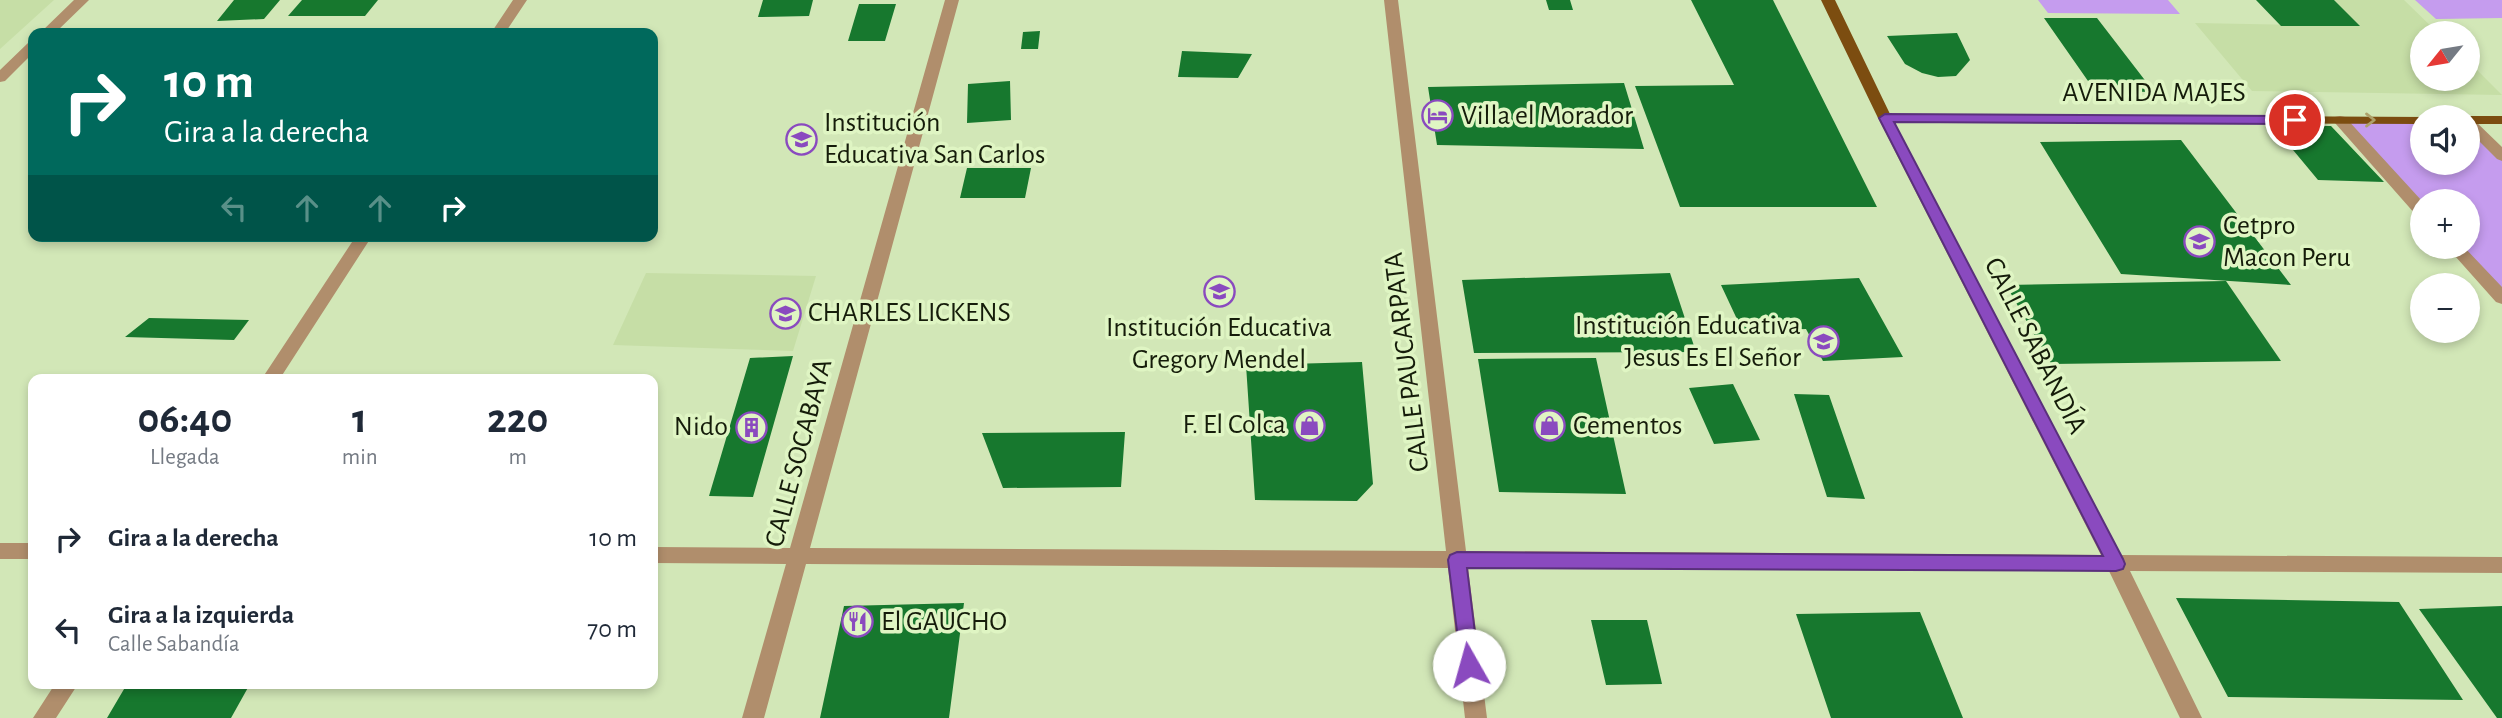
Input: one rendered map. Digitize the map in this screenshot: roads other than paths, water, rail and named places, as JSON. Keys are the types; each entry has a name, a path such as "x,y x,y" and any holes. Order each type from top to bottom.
{"main road":[{"name":"CALLE SABANDÍA","path":"1828,0 1885,118"},
{"name":"AVENIDA MAJES","path":"1885,118 2410,120"},
{"path":"2480,121 2502,120"}],"street":[{"path":"52,28 82,0"},
{"path":"501,28 520,0"},
{"name":"CALLE SOCABAYA","path":"753,718 952,0"},
{"name":"CALLE PAUCARPATA","path":"1391,0 1476,718"},
{"path":"0,78 28,52"},
{"name":"CALLE SABANDÍA","path":"1885,118 2116,564 2191,718"},
{"path":"2340,120 2410,198"},
{"path":"2480,133 2502,156"},
{"path":"274,374 361,242"},
{"path":"2466,259 2502,299"},
{"path":"0,551 28,551"},
{"path":"658,555 2502,565"},
{"path":"44,718 64,689"}],"place":[{"name":"Villa el Morador","path":"1438,116"},
{"name":"Institución Educativa San Carlos","path":"801,139"},
{"name":"Cetpro Macon Peru","path":"2200,242"},
{"name":"Institución Educativa Gregory Mendel","path":"1219,291"},
{"name":"CHARLES LICKENS","path":"785,313"},
{"name":"Institución Educativa Jesus Es El Señor","path":"1824,342"},
{"name":"F. El Colca","path":"1309,425"},
{"name":"Cementos","path":"1550,426"},
{"name":"Nido","path":"751,427"},
{"name":"El GAUCHO","path":"858,622"}]}
